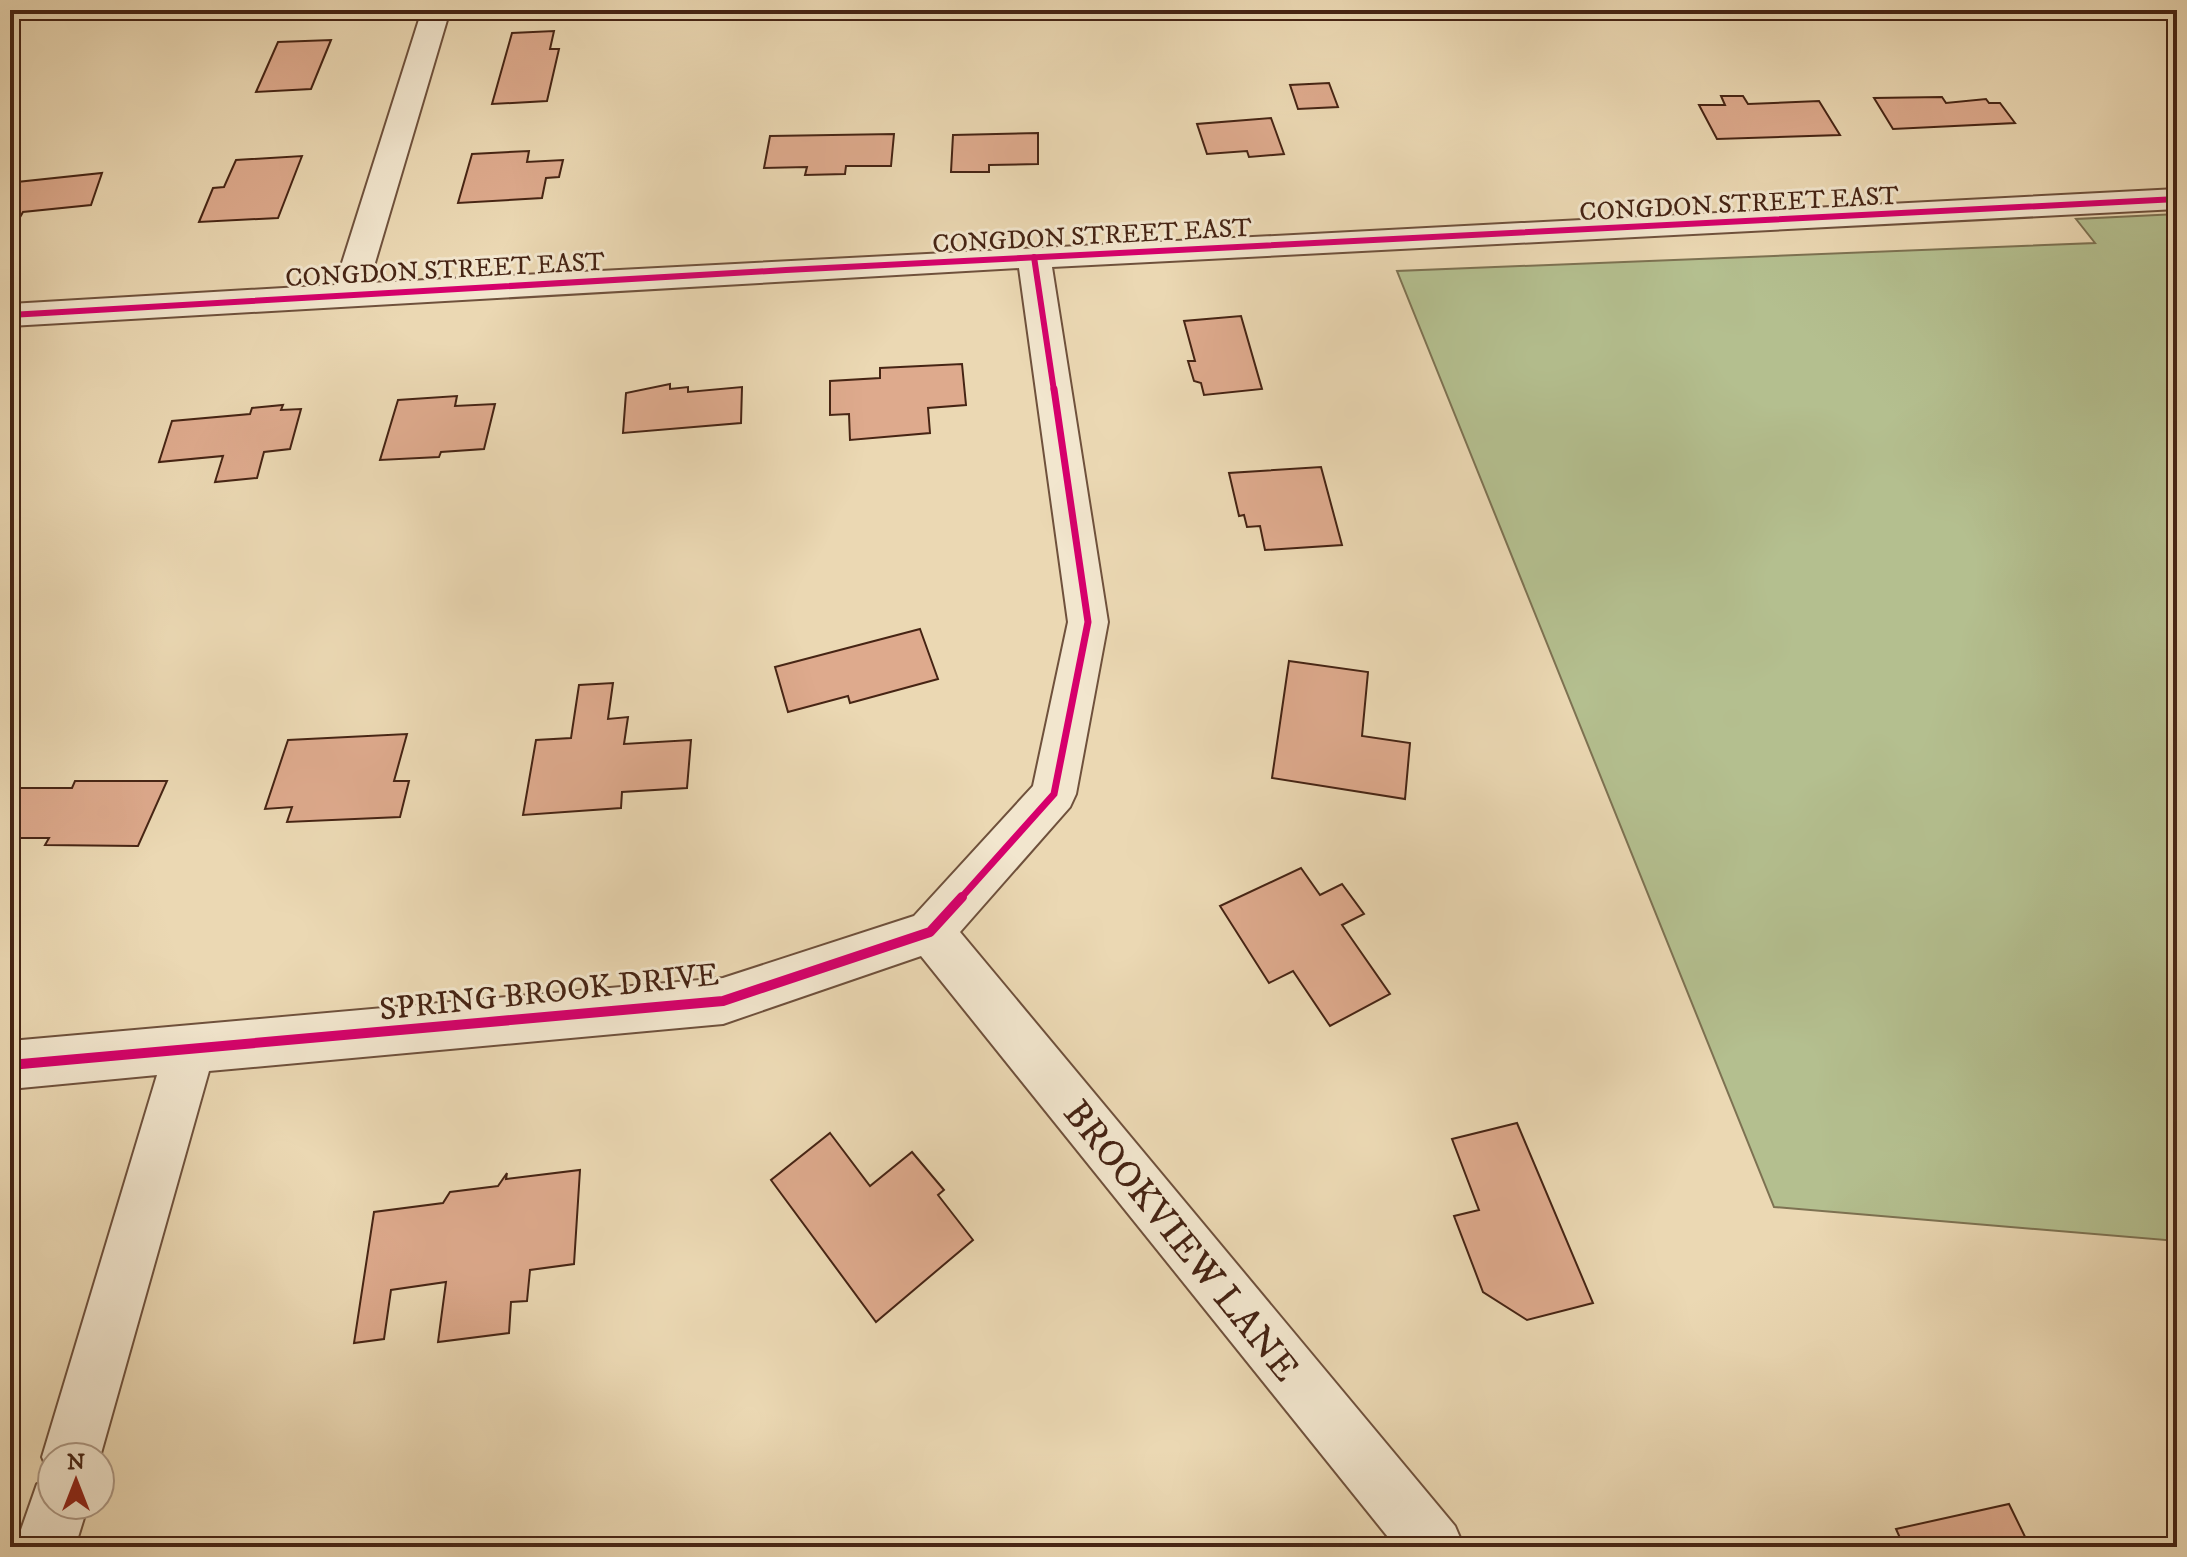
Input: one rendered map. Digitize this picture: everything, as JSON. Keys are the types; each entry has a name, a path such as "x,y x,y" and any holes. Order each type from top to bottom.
{"street":[{"path":"349,294 436,10"},
{"name":"CONGDON STREET EAST","path":"10,315 1034,257 2177,199"},
{"name":"SPRING BROOK DRIVE","path":"10,1065 723,1001 930,932 1054,794 1088,622 1034,257"},
{"name":"BROOKVIEW LANE","path":"930,932 1434,1547"},
{"path":"76,1441 190,1050"},
{"path":"45,1547 53,1521"}],"green space":[{"path":"2177,214 2177,1241 1774,1207 1397,271 2095,243 2076,219"}],"building":[{"path":"554,31 550,49 559,49 547,101 492,104 512,33"},
{"path":"331,40 311,89 256,92 278,42"},
{"path":"1329,83 1338,107 1298,109 1290,85"},
{"path":"1721,96 1743,96 1748,104 1819,101 1840,135 1717,139 1699,105 1725,105"},
{"path":"1942,97 1946,103 1986,99 1989,103 2000,103 2015,123 1893,129 1874,98"},
{"path":"1271,118 1284,154 1249,157 1247,151 1207,154 1197,124"},
{"path":"1038,133 1038,164 989,165 989,172 951,172 953,135"},
{"path":"894,134 891,166 846,166 845,174 805,175 807,167 764,168 770,136"},
{"path":"529,151 527,162 563,160 559,177 546,178 542,198 458,203 472,154"},
{"path":"302,156 278,218 199,222 213,188 224,187 236,160"},
{"path":"102,173 91,205 23,212 19,219 10,220 10,193 17,182"},
{"path":"1241,316 1262,389 1204,395 1201,383 1194,381 1188,361 1195,361 1184,321"},
{"path":"962,364 966,405 928,408 930,433 850,440 849,414 830,415 830,381 880,378 880,368"},
{"path":"670,384 670,389 688,387 688,392 742,387 741,423 623,433 626,393"},
{"path":"457,396 455,406 495,404 484,449 441,452 439,457 380,460 398,400"},
{"path":"283,405 281,410 301,409 290,449 264,452 257,478 215,482 223,456 159,462 172,421 250,414 252,408"},
{"path":"1321,467 1342,545 1265,550 1260,526 1247,527 1244,515 1239,516 1229,473"},
{"path":"920,629 938,679 850,703 848,696 788,712 775,667"},
{"path":"1289,661 1368,672 1362,736 1410,743 1405,799 1272,778"},
{"path":"613,683 608,719 628,717 624,744 691,740 687,788 622,792 621,808 523,815 536,740 571,738 579,685"},
{"path":"407,734 394,781 409,781 400,817 287,822 292,807 265,809 288,740"},
{"path":"75,781 167,781 138,846 45,845 49,838 10,838 10,788 72,788"},
{"path":"1301,868 1320,895 1342,884 1364,914 1342,925 1390,994 1330,1026 1293,971 1269,983 1220,906"},
{"path":"1517,1123 1593,1303 1527,1320 1483,1292 1454,1216 1479,1210 1452,1139"},
{"path":"830,1133 870,1186 912,1152 944,1190 938,1195 973,1240 876,1322 771,1180"},
{"path":"580,1170 574,1264 530,1270 527,1301 511,1302 509,1333 438,1342 446,1282 391,1290 384,1339 354,1343 374,1212 443,1203 450,1192 498,1186 507,1173 506,1179"},
{"path":"2009,1504 2030,1547 1904,1547 1896,1529"}],"cycle path":[{"path":"10,315 786,270 2177,199"},
{"path":"10,1065 723,1001 930,932 1054,794 1088,622 1034,257"}]}
